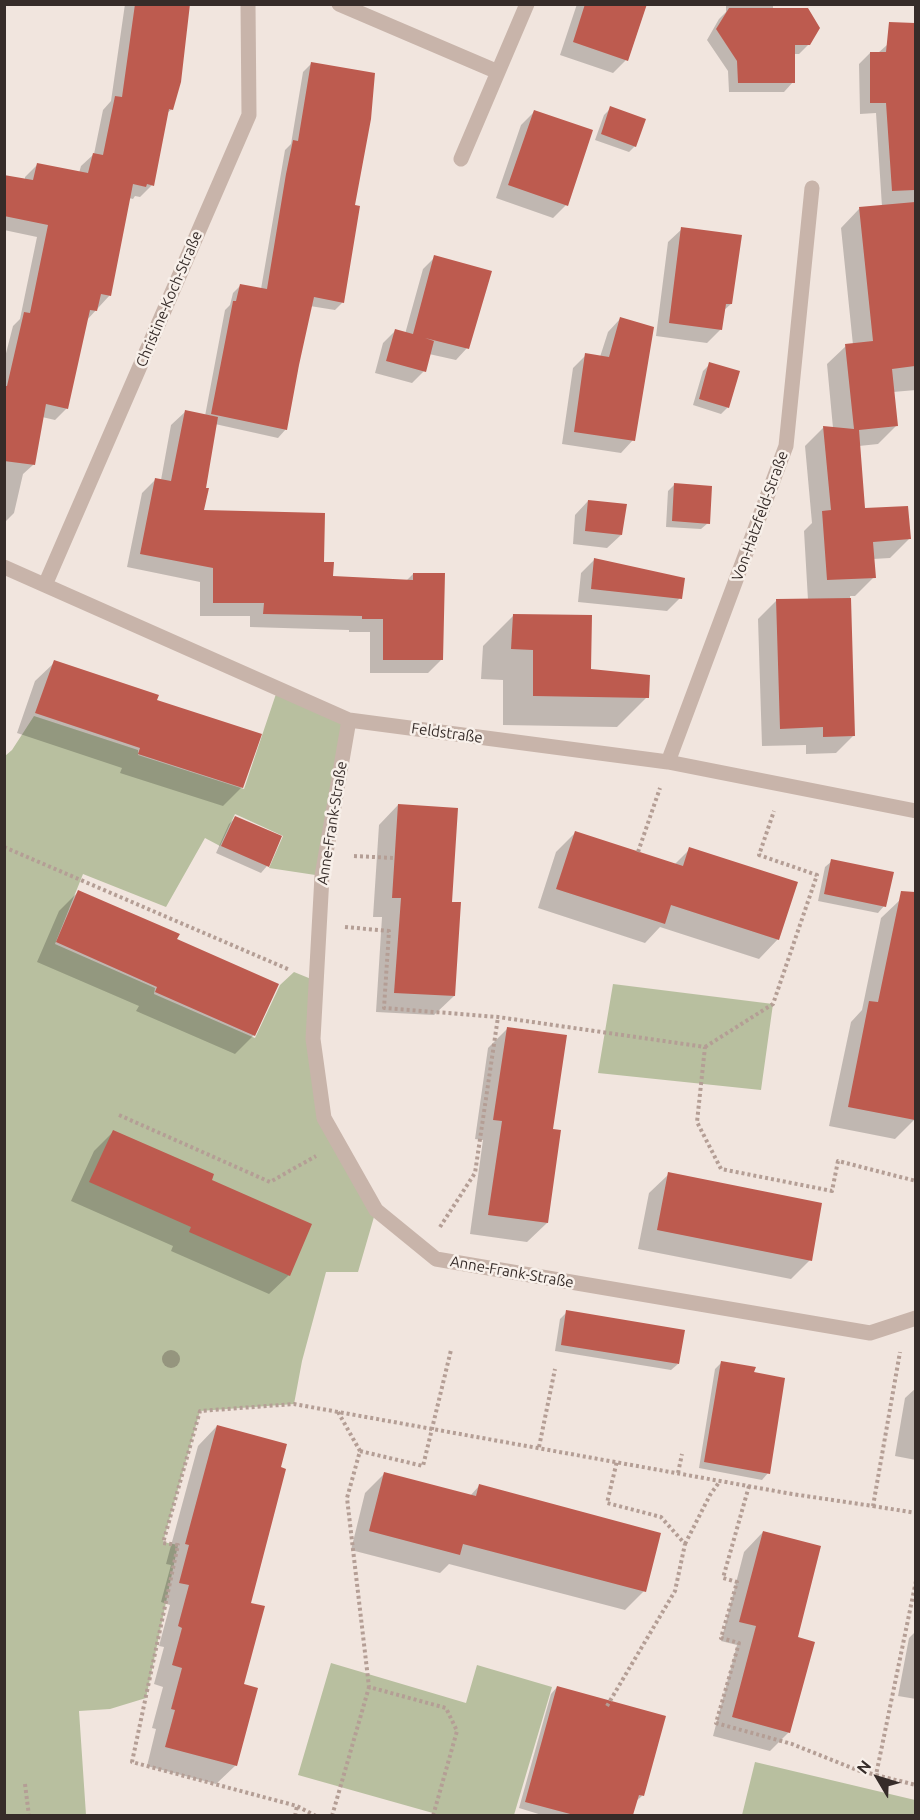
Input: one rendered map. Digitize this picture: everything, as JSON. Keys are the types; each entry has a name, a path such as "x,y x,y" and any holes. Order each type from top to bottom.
{"street":[{"name":"Christine-Koch-Straße","path":"45,585 249,115 248,4"},
{"path":"339,4 498,72"},
{"path":"461,159 527,4"},
{"name":"Von-Hatzfeld-Straße","path":"668,762 786,446 812,188"},
{"name":"Feldstraße","path":"4,567 349,720 668,762 915,811"},
{"name":"Anne-Frank-Straße","path":"349,720 322,876 313,1039 324,1118 376,1210 436,1259 870,1333 911,1320"}],"path":[{"path":"638,852 668,762"},
{"path":"320,925 389,931 384,1008 498,1017 705,1047 773,1004 817,874 759,855 782,784"},
{"path":"4,847 316,981"},
{"path":"326,854 394,858"},
{"path":"425,1250 475,1173 498,1017"},
{"path":"705,1047 697,1122 721,1169 832,1191 838,1161 915,1181"},
{"path":"119,1115 270,1182 338,1143"},
{"path":"873,1506 911,1320"},
{"path":"360,1450 423,1466 451,1350"},
{"path":"538,1447 555,1369"},
{"path":"316,1815 297,1806 132,1762 178,1545 163,1543 200,1411 294,1404 749,1486 915,1513"},
{"path":"332,1815 369,1687 347,1498 360,1450 338,1412"},
{"path":"678,1473 682,1454"},
{"path":"617,1461 607,1503 661,1517 684,1544"},
{"path":"607,1706 675,1591 684,1544 720,1480"},
{"path":"749,1486 723,1578 737,1582 721,1638 739,1643 716,1723 792,1744 857,1770 915,1785"},
{"path":"876,1775 914,1600 915,1581"},
{"path":"369,1687 446,1708 457,1731 433,1815"},
{"path":"25,1784 29,1815"},
{"path":"295,1815 297,1806"}],"green space":[{"path":"278,688 349,720 322,876 269,868 283,836 235,814 220,846 205,838 166,907 83,874 55,944 155,988 154,994 255,1038 280,985 294,972 316,981 324,1118 376,1210 358,1272 326,1272 302,1361 294,1404 200,1411 163,1542 178,1545 146,1698 110,1709 79,1711 86,1815 5,1816 5,756 12,750 34,716 138,750 138,755 244,789"},
{"path":"613,984 773,1004 761,1090 598,1073"},
{"path":"331,1663 466,1703 477,1665 552,1687 514,1815 440,1815 298,1775"},
{"path":"755,1762 915,1800 915,1815 742,1815"}],"building":[{"path":"135,4 190,4 181,82 173,110 169,109 154,186 133,184 111,296 101,294 97,311 90,310 68,409 46,404 35,465 4,461 4,386 7,386 24,312 30,313 48,225 4,216 4,175 33,180 37,163 88,173 93,153 103,155 115,96 122,97"},
{"path":"585,4 647,4 628,61 573,42"},
{"path":"729,8 808,8 820,28 810,45 795,45 795,83 738,83 737,61 716,29"},
{"path":"889,22 915,23 915,190 892,191 886,103 870,103 870,52 886,52"},
{"path":"311,62 375,73 371,119 355,205 360,206 344,303 314,297 287,430 211,414 233,301 236,301 240,284 267,289 286,174 293,140 298,141"},
{"path":"610,106 646,119 636,147 601,134"},
{"path":"534,110 593,130 568,206 508,185"},
{"path":"915,202 915,366 892,369 898,426 859,430 865,508 908,506 911,539 873,542 876,578 827,580 822,511 831,510 823,426 854,429 845,344 873,341 859,207"},
{"path":"681,227 742,235 732,304 726,304 722,330 669,323"},
{"path":"434,255 492,271 469,349 425,338 434,341 426,372 386,361 395,329 413,334"},
{"path":"620,317 654,327 635,441 574,432 585,353 609,357"},
{"path":"709,362 740,371 729,408 699,399"},
{"path":"185,410 218,417 204,510 325,513 324,562 334,562 333,576 413,580 413,573 445,573 443,660 383,660 383,619 362,619 362,616 263,614 264,603 213,603 213,568 140,554 155,478 171,481"},
{"path":"674,483 712,486 710,524 672,521"},
{"path":"588,500 627,504 622,535 585,531"},
{"path":"594,558 685,578 682,599 591,589"},
{"path":"851,598 855,736 823,737 823,727 780,729 776,599"},
{"path":"513,614 592,615 591,669 650,675 649,698 533,696 533,650 511,649"},
{"path":"54,660 159,695 157,700 262,734 243,788 138,754 140,748 35,713"},
{"path":"398,804 458,808 452,902 461,902 455,996 394,993 401,898 392,898"},
{"path":"235,816 282,836 269,867 221,846"},
{"path":"575,831 683,866 689,847 798,882 779,940 671,905 665,924 556,889"},
{"path":"831,859 894,872 886,907 824,894"},
{"path":"78,890 180,934 177,939 279,984 255,1036 155,992 157,987 56,942"},
{"path":"901,891 915,892 915,1120 848,1107 869,1001 878,1002"},
{"path":"507,1027 567,1035 553,1129 561,1130 548,1223 488,1215 502,1121 493,1120"},
{"path":"113,1130 214,1174 212,1180 312,1224 290,1276 189,1232 191,1227 89,1182"},
{"path":"668,1172 822,1203 812,1261 657,1230"},
{"path":"566,1310 685,1330 679,1364 561,1345"},
{"path":"721,1361 756,1367 754,1372 785,1378 770,1474 704,1462"},
{"path":"217,1425 287,1444 281,1467 286,1469 251,1603 265,1606 244,1684 258,1688 237,1766 165,1747 175,1710 171,1709 182,1668 172,1665 182,1628 178,1626 189,1585 179,1583 189,1545 185,1544"},
{"path":"384,1472 476,1496 479,1484 661,1533 646,1592 463,1544 460,1555 369,1531"},
{"path":"763,1531 821,1546 798,1637 815,1642 790,1733 732,1717 756,1626 739,1622"},
{"path":"557,1686 666,1716 644,1796 639,1795 633,1815 574,1815 525,1802"}]}
